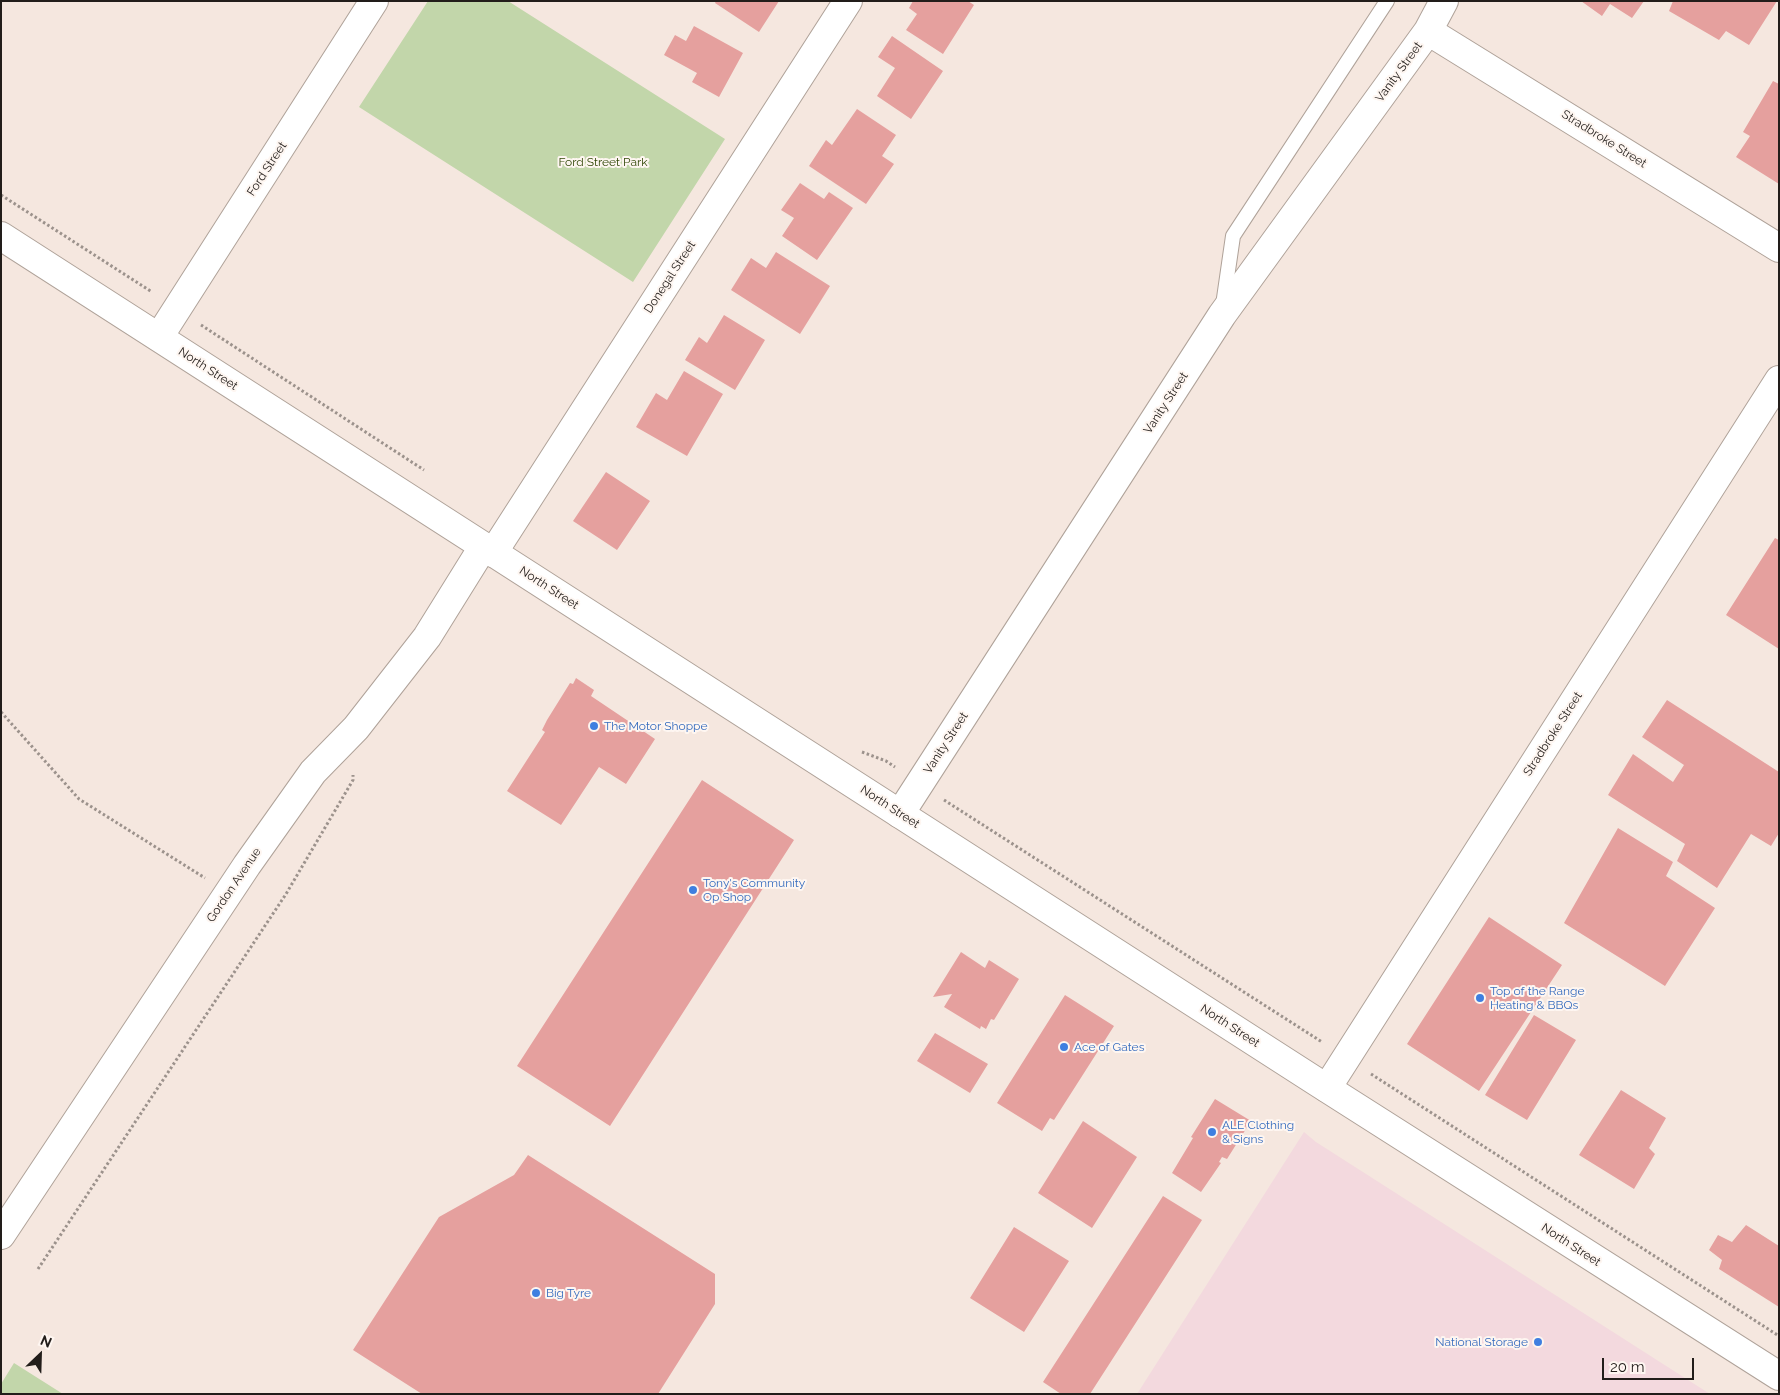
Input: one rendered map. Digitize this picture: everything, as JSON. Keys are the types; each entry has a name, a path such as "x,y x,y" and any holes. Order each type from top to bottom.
{"street":[{"name":"Ford Street","path":"159,337 374,1"},
{"name":"Donegal Street","path":"488,550 848,1"},
{"name":"Vanity Street","path":"900,814 1222,315 1428,31 1444,1"},
{"name":"Stradbroke Street","path":"1428,31 1779,248"},
{"name":"North Street","path":"1,236 1327,1088 1779,1376"},
{"name":"Stradbroke Street","path":"1327,1088 1779,380"},
{"name":"Gordon Avenue","path":"1,1235 247,865 313,772 356,728 427,637 488,550"}],"lane":[{"path":"1222,315 1233,236 1387,1"}],"path":[{"path":"1,195 425,470"},
{"path":"1,712 79,799 178,862"},
{"path":"38,1269 286,894 352,780 356,728"},
{"path":"855,748 886,761 1779,1336"}],"shaded area":[{"path":"1304,1132 1316,1142 1710,1394 1137,1394"}],"green space":[{"name":"Ford Street Park","path":"428,1 508,1 725,139 633,282 359,107"},
{"path":"14,1363 63,1394 1,1394 1,1384"}],"building":[{"path":"716,1 779,1 759,32 715,3"},
{"path":"913,1 968,1 974,5 943,54 906,30 917,14 909,8"},
{"path":"1581,1 1644,1 1632,18 1610,4 1602,16"},
{"path":"1673,1 1777,1 1749,45 1726,31 1719,40 1669,11"},
{"path":"694,26 743,53 719,97 692,82 697,73 664,55 675,35 686,41"},
{"path":"892,36 943,71 911,119 877,96 895,68 878,57"},
{"path":"1773,81 1779,84 1779,184 1736,157 1750,136 1743,132"},
{"path":"857,109 896,135 882,156 894,164 866,204 809,166 826,140 832,145"},
{"path":"800,183 824,199 829,192 853,208 817,260 782,236 794,218 781,210"},
{"path":"776,252 830,286 800,334 731,290 751,258 766,268"},
{"path":"724,315 765,340 735,390 685,360 699,337 707,343"},
{"path":"684,371 723,394 687,456 636,427 656,393 667,400"},
{"path":"606,472 650,501 617,550 573,521"},
{"path":"1775,538 1779,540 1779,649 1726,615"},
{"path":"576,678 594,690 591,696 655,739 626,784 599,767 561,825 507,791 545,732 542,730 547,720 570,683 573,684"},
{"path":"1667,700 1779,772 1779,833 1771,846 1751,834 1717,888 1677,861 1685,844 1608,795 1633,754 1673,782 1684,765 1642,737"},
{"path":"702,780 794,840 610,1126 517,1066"},
{"path":"1618,828 1673,862 1666,876 1715,908 1665,986 1564,923"},
{"path":"1489,917 1562,965 1479,1091 1407,1044"},
{"path":"961,952 985,968 989,960 1019,979 994,1020 991,1019 986,1029 981,1026 980,1029 944,1007 952,994 933,997"},
{"path":"1065,995 1114,1026 1054,1120 1050,1118 1042,1131 997,1103"},
{"path":"1534,1015 1576,1040 1527,1120 1485,1095"},
{"path":"935,1033 988,1064 970,1093 917,1061"},
{"path":"1621,1090 1666,1118 1649,1148 1655,1154 1634,1189 1579,1155"},
{"path":"1215,1099 1251,1121 1227,1159 1222,1157 1219,1162 1221,1163 1201,1192 1172,1173 1193,1138 1191,1137"},
{"path":"1083,1121 1137,1157 1092,1228 1038,1193"},
{"path":"528,1155 715,1274 715,1304 658,1394 422,1394 353,1350 439,1217 514,1175"},
{"path":"1163,1196 1202,1220 1090,1394 1061,1394 1043,1382"},
{"path":"1746,1225 1779,1246 1779,1307 1719,1269 1722,1260 1709,1250 1718,1235 1732,1242"},
{"path":"1014,1227 1069,1261 1024,1332 970,1298"}],"place":[{"name":"The Motor Shoppe","path":"594,726"},
{"name":"Tony's Community Op Shop","path":"693,890"},
{"name":"Top of the Range Heating & BBQs","path":"1480,998"},
{"name":"Ace of Gates","path":"1064,1047"},
{"name":"ALE Clothing & Signs","path":"1212,1132"},
{"name":"Big Tyre","path":"536,1293"},
{"name":"National Storage","path":"1538,1342"}]}
